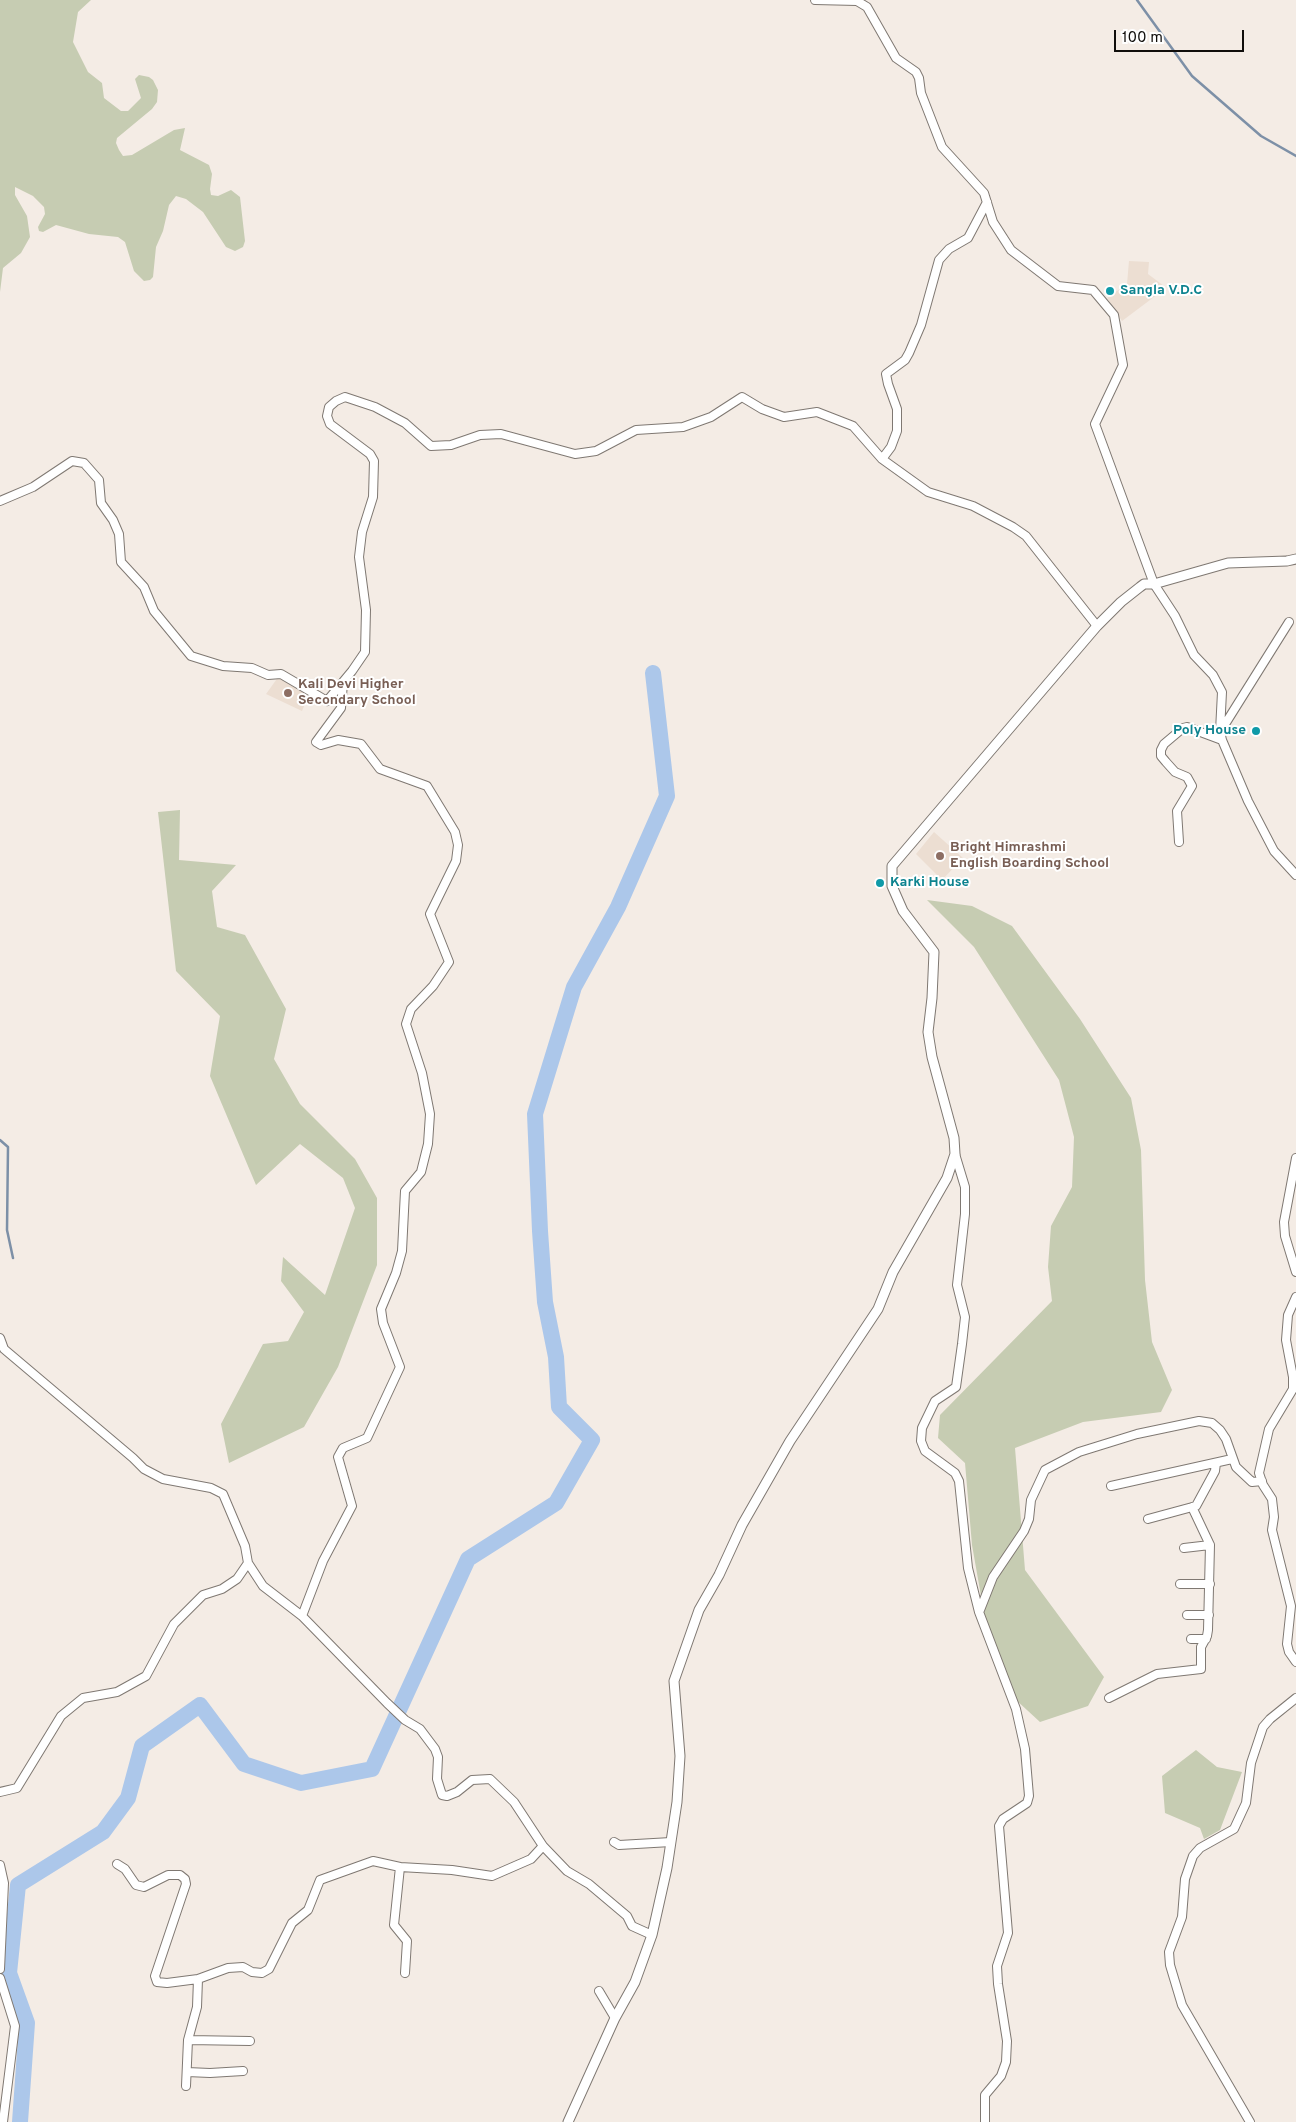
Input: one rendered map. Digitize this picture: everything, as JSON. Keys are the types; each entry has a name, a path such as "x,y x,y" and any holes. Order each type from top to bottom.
{"street":[{"path":"815,0 858,1 867,8 896,58 916,72 919,78 920,93 942,147 984,193 993,222 1011,250 1058,286 1093,290 1114,315 1123,365 1096,424 1154,584 1175,616 1194,655 1213,675 1222,692 1220,731 1222,740 1248,801 1274,851 1296,875"},
{"path":"882,459 891,447 897,431 897,409 886,374 905,360 910,353 921,325 938,260 948,249 968,238 987,202"},
{"path":"0,501 33,487 72,461 84,463 99,480 101,503 113,520 119,534 121,562 144,587 154,611 191,656 223,666 252,668 268,675 281,674 327,701 343,683 364,652 366,610 359,557 362,532 373,497 374,461 370,454 330,424 327,416 329,407 336,401 345,397 375,407 405,422 431,446 452,445 480,434 501,434 575,454 596,451 636,430 683,427 711,417 742,397 762,409 784,417 817,412 853,426 882,459 928,492 974,506 1013,527 1026,536 1097,626"},
{"path":"985,2122 985,2096 1001,2076 1006,2062 1008,2041 998,1984 997,1966 1008,1933 999,1826 1003,1819 1027,1803 1025,1749 1016,1709 980,1612 968,1568 959,1481 955,1473 924,1451 921,1441 922,1428 935,1401 956,1387 965,1317 957,1285 965,1214 965,1187 934,1065 928,1032 934,952 903,910 892,886 892,866 1097,626 1121,602 1140,587 1144,584 1154,584 1228,564 1287,561 1296,558"},
{"path":"1220,731 1289,622"},
{"path":"302,1616 322,1561 352,1506 338,1457 343,1448 368,1438 400,1367 383,1322 381,1309 396,1273 402,1251 405,1191 421,1172 428,1144 430,1114 422,1073 406,1024 411,1009 433,986 449,962 430,914 456,861 458,845 456,832 427,786 380,768 361,744 338,740 321,745 316,742 341,708 343,683"},
{"path":"1179,842 1177,811 1192,786 1187,777 1175,772 1166,762 1161,756 1161,750 1164,744 1187,726 1222,740"},
{"path":"568,2122 615,2018 635,1982 652,1935 667,1868 677,1802 680,1756 674,1681 699,1610 719,1575 742,1526 790,1441 878,1309 893,1272 947,1178 956,1154"},
{"path":"1296,1158 1284,1222 1285,1236 1296,1272"},
{"path":"1296,1297 1288,1315 1286,1340 1293,1377 1292,1389 1269,1429 1259,1473 1272,1499 1274,1517 1272,1530 1291,1606 1287,1644 1289,1652 1296,1662"},
{"path":"0,1338 4,1348 126,1451 144,1469 163,1479 211,1488 223,1494 245,1546 248,1563 263,1586 302,1616 387,1703 405,1720 420,1729 435,1749 438,1757 437,1779 442,1795 447,1796 458,1792 472,1780 490,1779 514,1802 543,1846 567,1872 589,1884 627,1916 632,1926 652,1935"},
{"path":"980,1612 993,1577 1024,1531 1037,1483 1045,1470 1056,1462 1079,1452 1137,1434 1199,1421 1212,1423 1220,1430 1226,1439 1236,1466 1252,1482 1262,1481"},
{"path":"1111,1486 1232,1459"},
{"path":"1148,1518 1196,1506 1215,1471 1216,1463"},
{"path":"1109,1698 1157,1674 1201,1669 1201,1647 1208,1636 1210,1545 1192,1507"},
{"path":"1184,1548 1210,1545"},
{"path":"0,1792 17,1788 61,1716 83,1698 117,1692 146,1676 174,1624 203,1595 237,1580 248,1563"},
{"path":"1180,1584 1210,1584"},
{"path":"1188,1615 1209,1615"},
{"path":"1191,1639 1206,1639"},
{"path":"1250,2122 1182,2005 1170,1965 1169,1952 1182,1917 1185,1879 1193,1856 1200,1848 1234,1829 1246,1803 1251,1763 1263,1727 1296,1698"},
{"path":"614,1842 619,1845 671,1842"},
{"path":"117,1864 125,1869 136,1886 144,1887 168,1874 180,1875 185,1879 186,1884 155,1976 157,1982 167,1983 198,1979 228,1968 243,1967 252,1972 262,1973 269,1969 292,1923 308,1910 320,1880 373,1861 400,1867 415,1866 492,1876 531,1860 543,1846"},
{"path":"0,1866 4,1884 0,1970"},
{"path":"400,1867 394,1925 407,1941 406,1973"},
{"path":"0,1978 15,2026 3,2122"},
{"path":"186,2086 188,2040 197,2007 198,1979"},
{"path":"598,1991 615,2018"},
{"path":"188,2040 250,2041"},
{"path":"187,2072 243,2071"}],"shaded area":[{"path":"1129,261 1149,262 1148,274 1164,286 1162,291 1122,321 1107,298 1127,284"},
{"name":"Kali Devi Higher Secondary School","path":"279,676 310,692 302,711 266,694"},
{"name":"Bright Himrashmi English Boarding School","path":"934,832 963,858 942,880 916,854"}],"green space":[{"path":"0,0 91,0 78,12 73,42 88,72 102,83 104,98 121,111 128,111 141,98 135,79 139,75 153,80 158,90 157,102 152,109 117,138 116,143 119,150 123,156 132,155 174,130 185,128 180,150 209,165 212,174 211,195 218,196 231,190 240,197 245,241 243,247 235,251 226,247 203,212 186,199 176,196 169,205 163,231 156,247 153,277 150,280 144,281 134,271 125,242 118,237 89,234 56,225 43,232 39,231 38,227 45,214 44,207 33,196 15,187 15,195 27,216 30,237 21,253 3,268 0,292"},
{"path":"180,810 179,860 236,865 212,891 217,927 245,935 286,1009 274,1059 300,1104 355,1159 377,1198 377,1265 338,1367 304,1427 229,1463 221,1424 263,1344 288,1341 304,1312 281,1281 283,1257 325,1295 355,1208 343,1178 300,1144 256,1185 210,1076 220,1016 176,971 158,812"},
{"path":"927,900 972,906 1012,926 1080,1019 1131,1098 1141,1150 1145,1280 1152,1342 1172,1390 1161,1412 1083,1422 1015,1448 1025,1570 1104,1677 1088,1706 1040,1722 1015,1699 987,1630 972,1545 965,1463 938,1438 940,1415 1052,1301 1048,1267 1051,1226 1072,1187 1074,1137 1059,1080 974,947"},
{"path":"1196,1750 1217,1767 1242,1772 1220,1830 1204,1839 1200,1828 1165,1813 1162,1776"}],"waterway":[{"path":"1137,0 1192,76 1261,136 1296,156"},
{"path":"20,2122 27,2023 9,1973 18,1885 103,1832 128,1798 142,1746 200,1705 244,1764 301,1783 372,1769 468,1559 556,1503 592,1440 559,1407 556,1357 545,1302 535,1114 574,987 618,907 667,796 653,673"},
{"path":"0,1140 8,1147 7,1230 13,1258"}],"place":[{"name":"Sangla V.D.C","path":"1110,291"},
{"name":"Kali Devi Higher Secondary School","path":"288,693"},
{"name":"Poly House","path":"1256,731"},
{"name":"Bright Himrashmi English Boarding School","path":"940,856"},
{"name":"Karki House","path":"880,883"}]}
